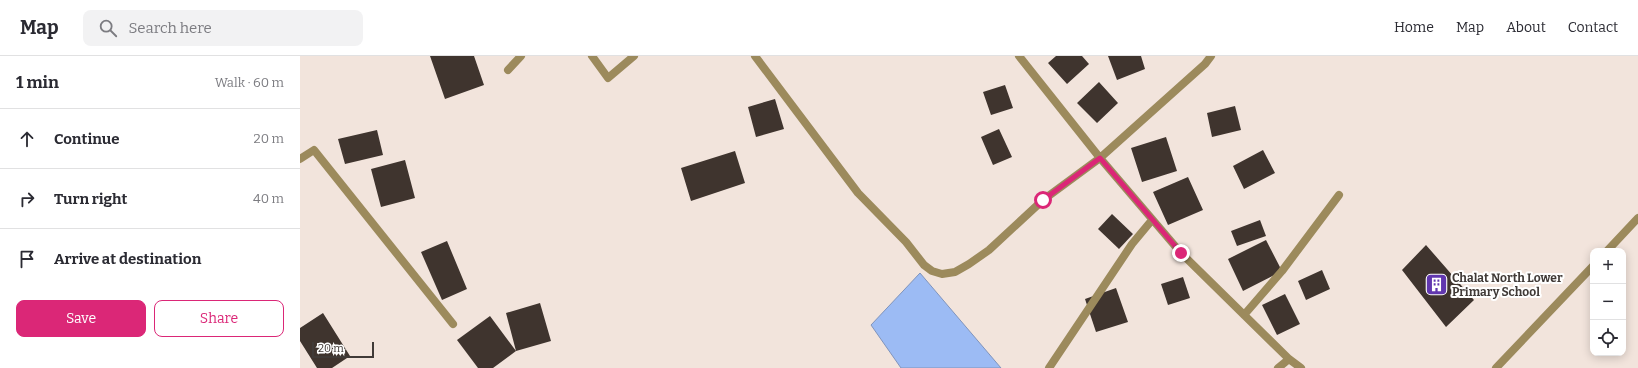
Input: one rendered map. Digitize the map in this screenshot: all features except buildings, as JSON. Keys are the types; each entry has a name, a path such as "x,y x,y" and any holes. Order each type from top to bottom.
{"street":[{"path":"508,70 521,56"},
{"path":"592,56 608,78 634,56"},
{"path":"755,56 858,193 906,242 924,265 932,271 942,274 955,272 989,250 1043,200 1100,158 1211,56"},
{"path":"1020,56 1100,158 1181,253 1289,359 1301,368"},
{"path":"300,159 314,150 453,324"},
{"path":"1244,315 1282,271 1339,195"},
{"path":"1610,248 1638,218"},
{"path":"1049,368 1132,244 1152,220"},
{"path":"1496,368 1590,269"},
{"path":"1278,368 1289,359"}],"water":[{"path":"920,273 1001,368 901,368 871,325"}],"place":[{"name":"Chalat North Lower Primary School","path":"1437,285"}],"route":[{"path":"1043,200 1100,158 1181,253"}]}
